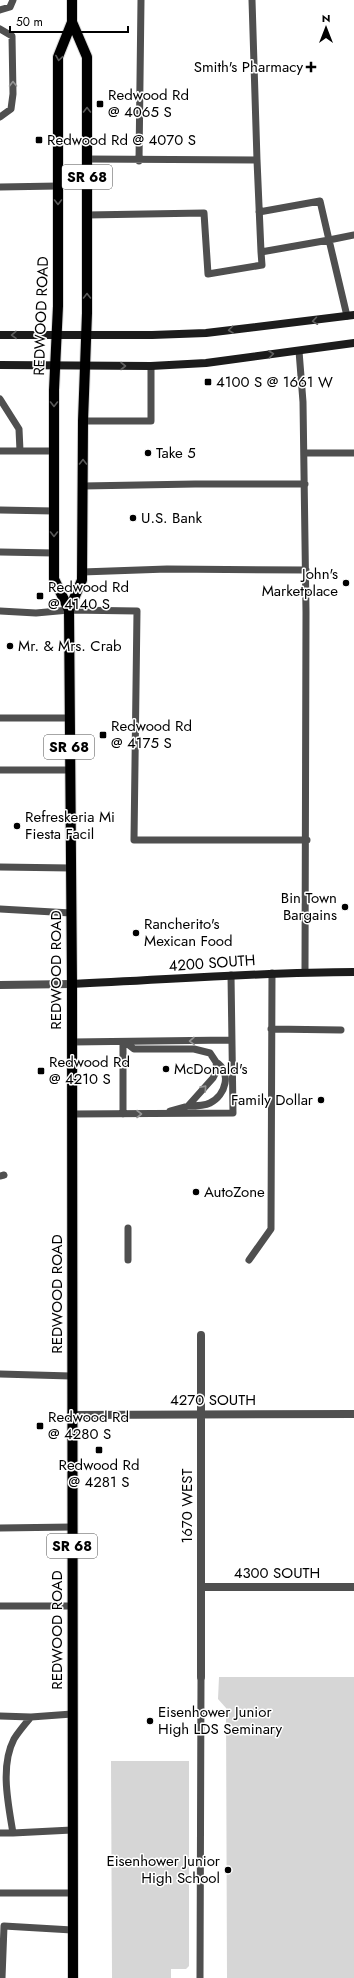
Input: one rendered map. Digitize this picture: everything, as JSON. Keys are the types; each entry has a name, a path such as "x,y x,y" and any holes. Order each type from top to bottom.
{"main road":[{"name":"REDWOOD ROAD","path":"69,610 54,578 54,451 58,186 58,57 72,22 72,0"},
{"name":"REDWOOD ROAD","path":"72,22 87,57 87,314 84,366 82,580 69,610 69,770 72,984 72,1978"},
{"path":"0,335 152,335 206,333 351,316"},
{"path":"0,365 151,366 206,363 354,343"},
{"name":"4200 SOUTH","path":"72,984 272,973 354,972"}],"street":[{"path":"0,986 72,984"},
{"name":"1670 WEST","path":"201,1335 201,1677"},
{"name":"4270 SOUTH","path":"71,1415 354,1414"},
{"name":"4300 SOUTH","path":"201,1587 354,1587"}],"lane":[{"path":"0,10 10,7 13,0"},
{"path":"140,161 141,0"},
{"path":"87,215 204,213 208,274 262,265 252,0"},
{"path":"0,29 12,36 13,94 11,109 0,118"},
{"path":"87,159 140,161 257,160"},
{"path":"0,187 58,186"},
{"path":"259,212 320,201 329,240 351,316"},
{"path":"261,252 354,235"},
{"path":"299,351 303,402 306,570 307,840 305,972"},
{"path":"83,421 151,421 151,366"},
{"path":"0,399 19,429 20,451"},
{"path":"0,451 54,451"},
{"path":"304,453 354,453"},
{"path":"83,486 305,484"},
{"path":"0,510 54,511"},
{"path":"0,552 54,553"},
{"path":"82,572 167,569 306,570"},
{"path":"0,611 36,613 69,610 137,611 134,840 307,840"},
{"path":"0,718 69,718"},
{"path":"0,770 69,770"},
{"path":"0,867 71,868"},
{"path":"0,909 71,912"},
{"path":"249,1260 271,1229 272,973"},
{"path":"72,1114 233,1113 231,975"},
{"path":"271,1029 341,1030"},
{"path":"72,1042 231,1040"},
{"path":"124,1042 134,1050 194,1049 210,1053 216,1062 222,1066 226,1084 222,1094 209,1104 188,1106 160,1114"},
{"path":"123,1114 124,1042"},
{"path":"188,1106 213,1078 217,1070 216,1062"},
{"path":"128,1228 128,1260"},
{"path":"0,1374 71,1376"},
{"path":"0,1528 72,1527"},
{"path":"0,1606 72,1606"},
{"path":"200,1978 201,1677"},
{"path":"0,1716 31,1717 72,1714"},
{"path":"13,1833 4,1779 6,1759 13,1740 31,1717"},
{"path":"0,1833 72,1830"},
{"path":"0,1893 72,1893"},
{"path":"2,1978 2,1926 72,1930"}],"shaded area":[{"path":"219,1677 354,1677 354,1978 227,1978 226,1708 218,1699"},
{"path":"111,1761 189,1761 189,1966 186,1969 171,1969 171,1978 112,1978"}],"place":[{"name":"Smith's Pharmacy","path":"311,67"},
{"name":"Redwood Rd @ 4065 S","path":"100,104"},
{"name":"Redwood Rd @ 4070 S","path":"39,140"},
{"name":"4100 S @ 1661 W","path":"208,382"},
{"name":"Take 5","path":"148,453"},
{"name":"U.S. Bank","path":"133,518"},
{"name":"John's Marketplace","path":"346,583"},
{"name":"Redwood Rd @ 4140 S","path":"40,596"},
{"name":"Mr. & Mrs. Crab","path":"10,646"},
{"name":"Redwood Rd @ 4175 S","path":"103,735"},
{"name":"Refreskeria Mi Fiesta Facil","path":"17,826"},
{"name":"Bin Town Bargains","path":"345,907"},
{"name":"Rancherito's Mexican Food","path":"136,933"},
{"name":"McDonald's","path":"166,1069"},
{"name":"Redwood Rd @ 4210 S","path":"41,1071"},
{"name":"Family Dollar","path":"321,1100"},
{"name":"AutoZone","path":"196,1192"},
{"name":"Redwood Rd @ 4280 S","path":"40,1426"},
{"name":"Redwood Rd @ 4281 S","path":"99,1450"},
{"name":"Eisenhower Junior High LDS Seminary","path":"150,1721"},
{"name":"Eisenhower Junior High School","path":"228,1870"}]}
